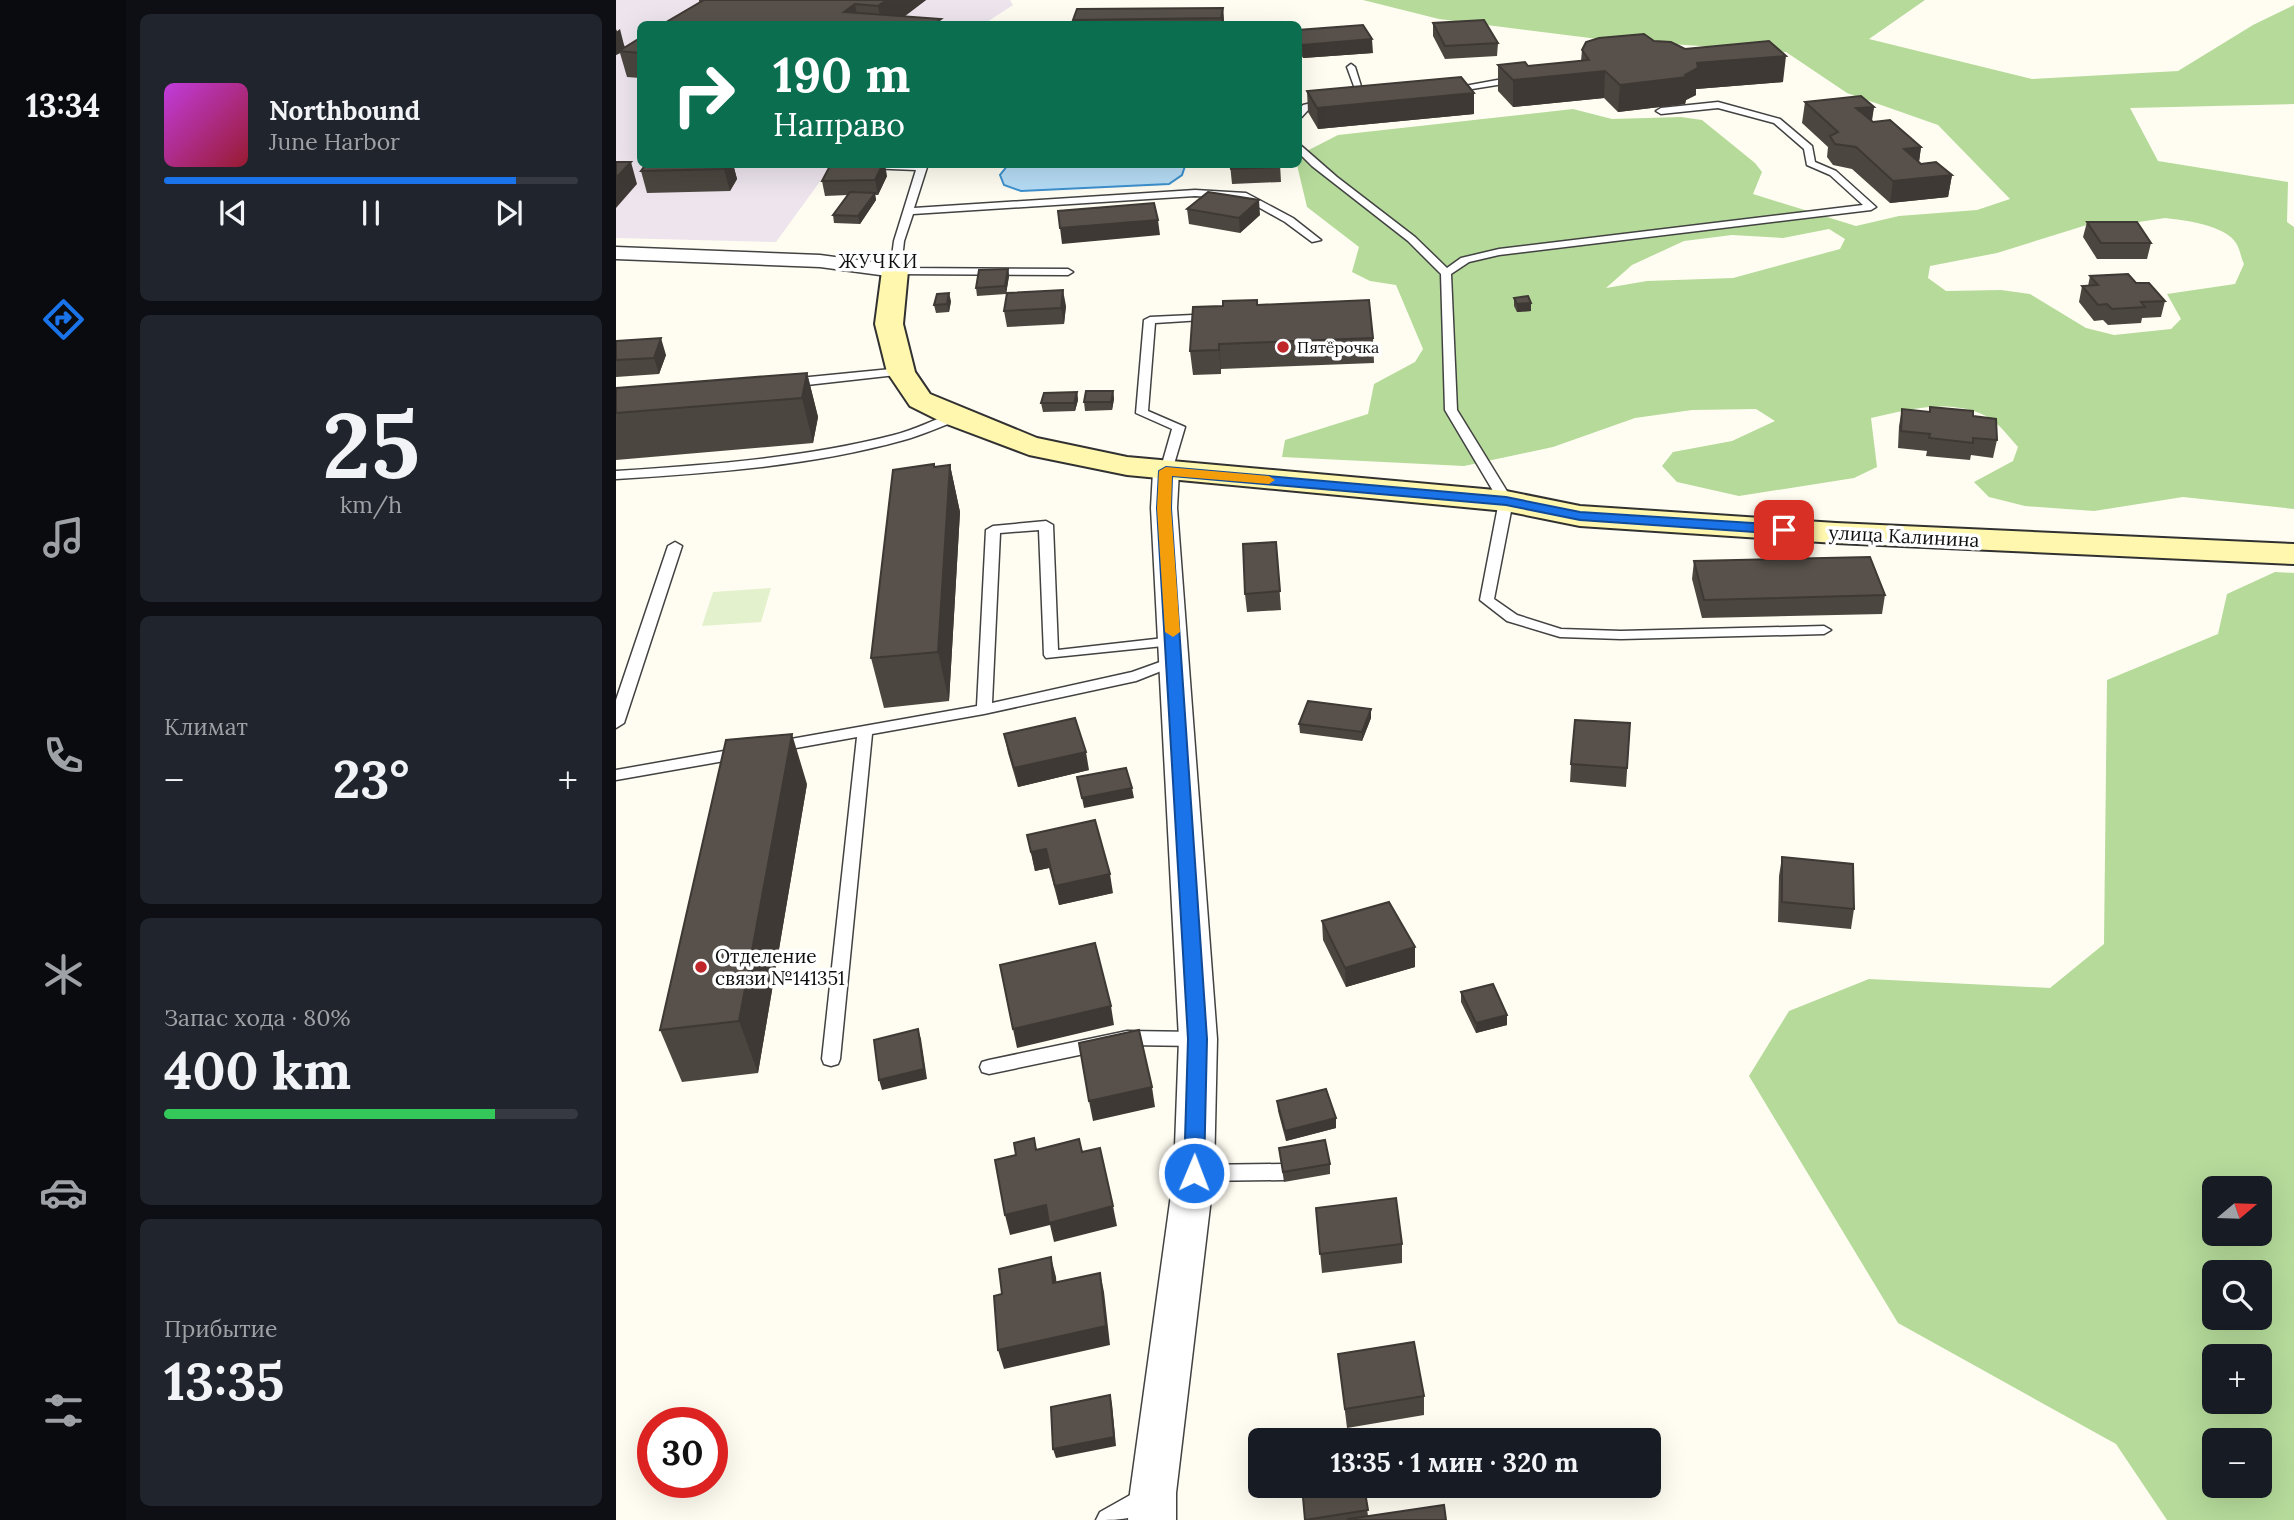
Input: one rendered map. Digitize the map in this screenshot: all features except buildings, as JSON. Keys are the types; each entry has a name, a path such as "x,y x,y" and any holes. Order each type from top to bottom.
{"street":[{"path":"616,253 820,261 895,271 889,324 901,372 920,400 1029,446 1166,471 1506,501"},
{"path":"1152,1506 1194,1173 1198,1039 1164,508 1166,471"},
{"name":"улица Калинина","path":"1506,501 1583,495 2294,528"},
{"name":"улица Калинина","path":"1506,501 1580,516 1836,533 2294,554"}],"lane":[{"path":"1351,67 1362,97"},
{"path":"1439,91 1525,78"},
{"path":"1350,98 1374,96"},
{"path":"1302,112 1306,107 1339,99"},
{"path":"1446,273 1465,260 1499,252 1871,206 1833,173 1810,163 1809,148 1777,121 1718,105 1661,111"},
{"path":"1302,150 1320,170 1426,248 1446,273 1451,410 1506,501 1487,600 1512,618 1560,633 1824,629"},
{"path":"922,168 899,241 895,271 1068,272"},
{"path":"909,211 1195,193 1246,196 1289,220 1316,240"},
{"path":"1166,471 1179,427 1142,413 1150,320 1223,317"},
{"path":"778,384 901,372"},
{"path":"616,475 685,471 831,450 895,438 955,417"},
{"path":"985,709 993,530 1046,525 1051,655 1173,651"},
{"path":"616,723 675,546"},
{"path":"616,775 985,709 1136,676 1173,651"},
{"path":"831,1059 865,731"},
{"path":"989,1068 1127,1038 1198,1039"},
{"path":"1194,1173 1283,1172"},
{"path":"1108,1520 1152,1506"}],"shaded area":[{"path":"616,0 1010,0 1013,5 989,21 637,21 637,168 830,168 776,242 616,238"}],"green space":[{"path":"1363,0 1925,0 1869,39 2032,79 2178,71 2253,25 2294,5 2294,104 2130,108 2158,161 2288,182 2287,222 2294,227 2294,509 2183,497 2094,511 2025,506 1989,497 1974,482 2013,461 2018,447 1986,416 1943,407 1914,409 1871,418 1877,467 1854,478 1739,496 1677,482 1662,466 1673,452 1732,441 1775,421 1756,409 1692,410 1635,418 1553,447 1464,466 1282,457 1285,440 1368,414 1374,384 1415,362 1423,349 1396,285 1370,281 1352,272 1359,247 1307,207 1298,168 1302,168 1302,153 1338,135 1573,109 1612,119 1681,117 1702,120 1755,163 1762,172 1753,194 1856,226 1899,216 1977,210 2010,199 1938,125 1847,93 1786,52 1598,39 1439,19","holes":["2165,218 2203,224 2231,237 2239,248 2244,264 2235,284 2167,294 2181,319 2171,329 2114,335 2086,328 2030,294 2001,290 1946,291 1928,278 1930,266 1997,253 2090,224 2119,225","1829,229 1845,239 1840,249 1733,278 1647,281 1606,288 1632,265 1684,241 1732,235 1783,238"]},
{"path":"2275,572 2294,573 2294,1520 2167,1520 2116,1444 1898,1323 1749,1076 1789,1011 1869,979 2050,988 2104,944 2107,680 2218,634 2227,594"},
{"path":"771,588 761,622 702,626 713,592"}],"water":[{"path":"1006,168 1184,168 1182,175 1169,184 1021,191 1004,185 1000,175"}],"slow traffic":[{"path":"1173,632 1164,508 1166,471 1269,480"}],"place":[{"name":"Пятёрочка","path":"1283,347"},
{"name":"Отделение связи №141351","path":"701,967"}],"district":[{"name":"ЖУЧКИ","path":"879,261"}],"route":[{"path":"1194,1173 1198,1039 1164,508 1166,471 1506,501 1580,516 1784,530"}]}
